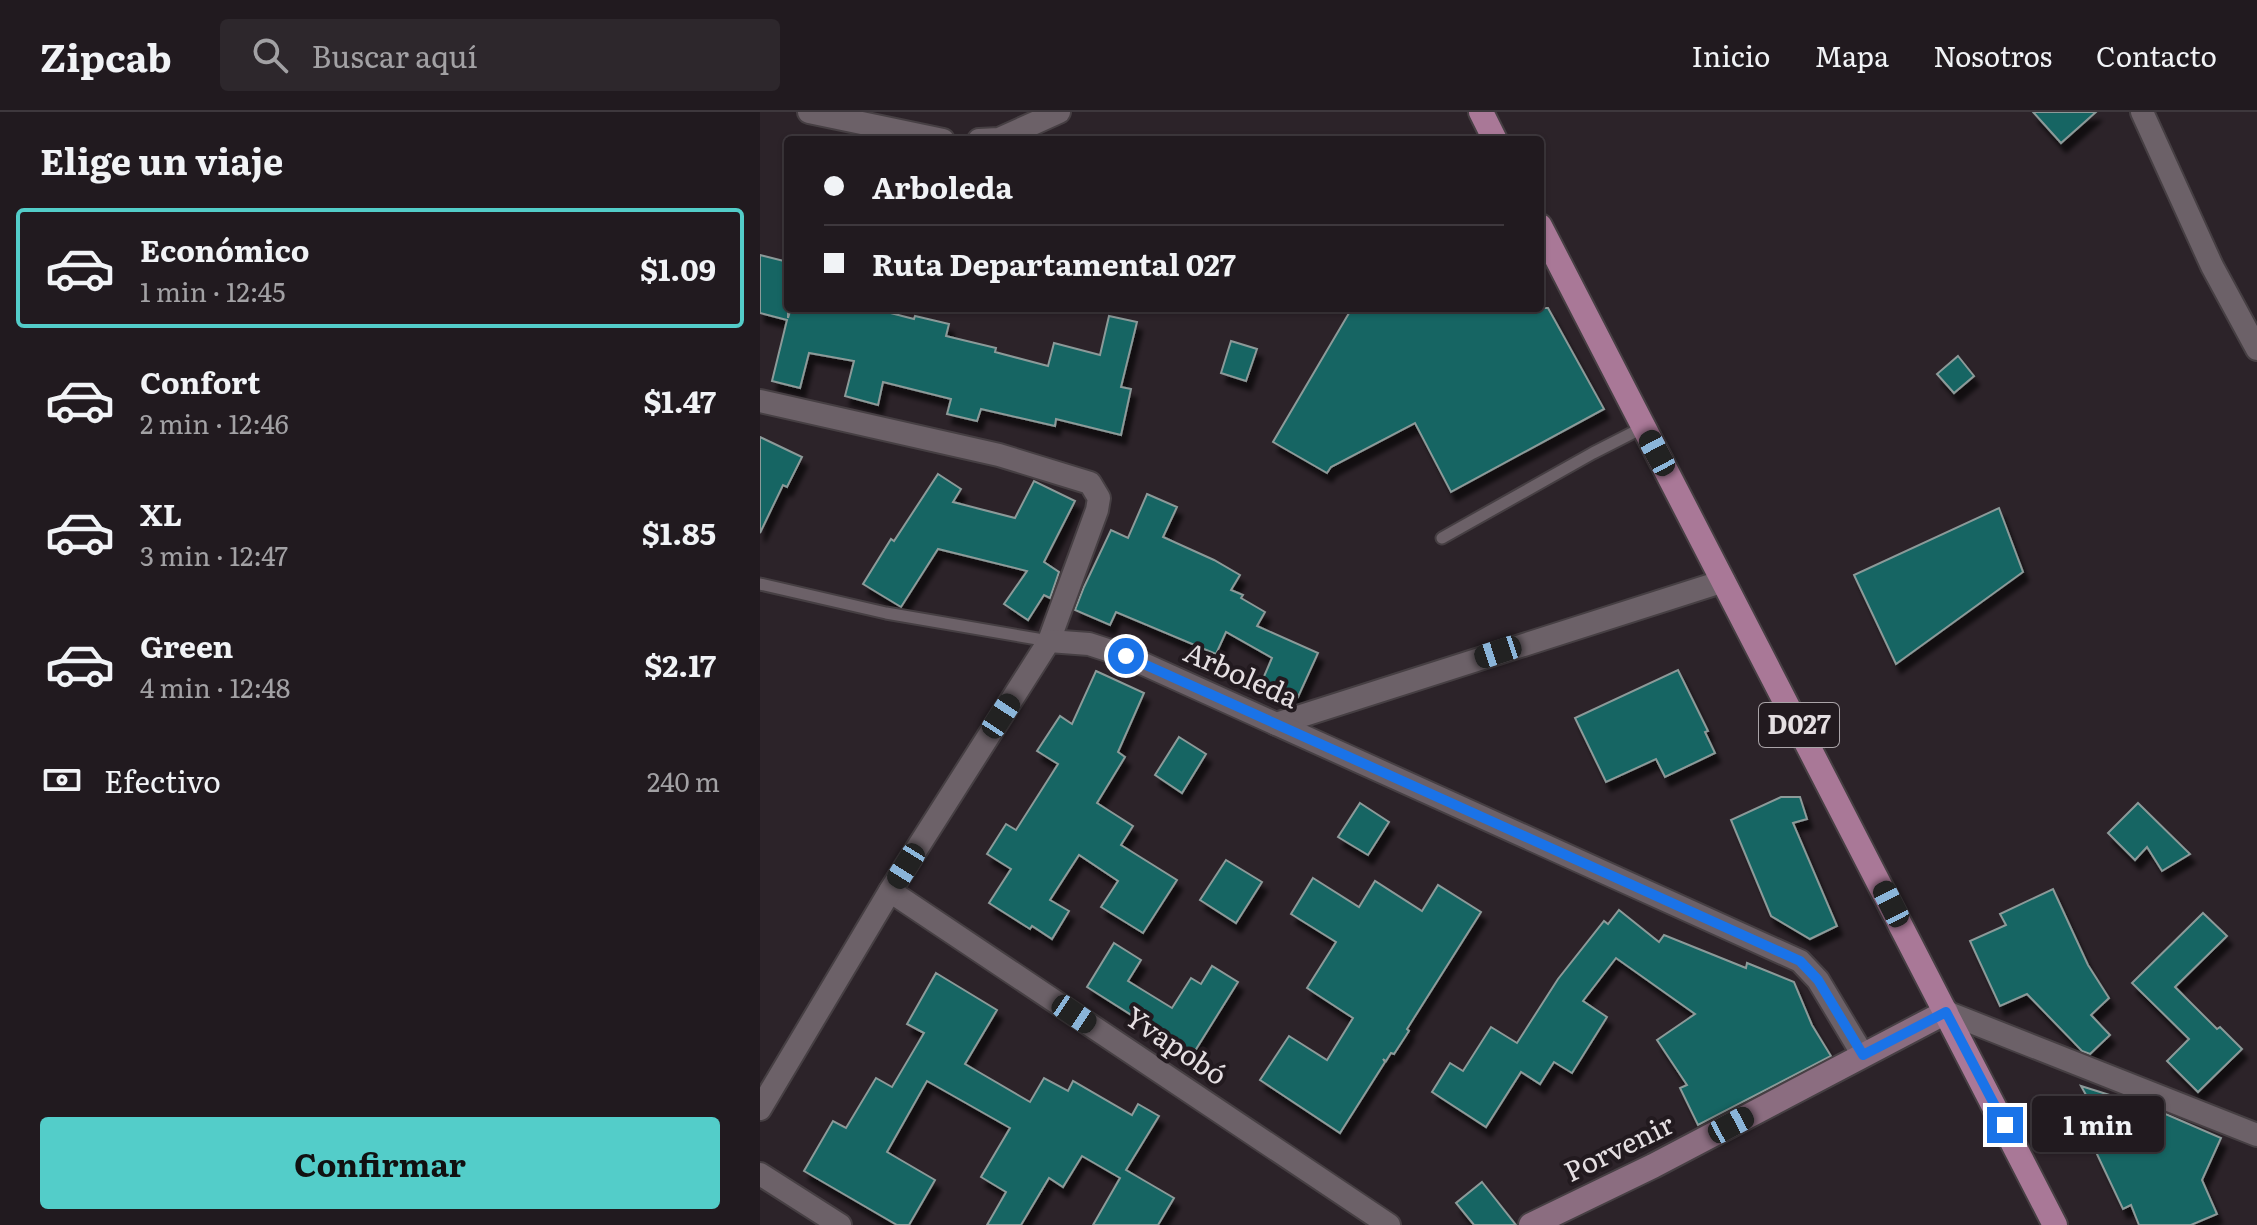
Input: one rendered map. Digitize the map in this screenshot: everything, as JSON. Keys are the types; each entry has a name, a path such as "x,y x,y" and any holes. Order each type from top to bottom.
{"main road":[{"path":"1481,112 1493,136"},
{"name":"D027","path":"1544,234 2055,1225"}],"street":[{"path":"809,112 924,136"},
{"path":"1006,136 1059,112"},
{"path":"2142,112 2212,266 2257,349"},
{"path":"760,401 999,455 1090,483 1099,498 1049,641 768,1081 760,1109"},
{"path":"1276,724 1724,581"},
{"name":"Arboleda","path":"1049,641 1089,644 1126,656 1800,961 1818,980 1863,1055"},
{"name":"Yvapobó","path":"890,891 1389,1225"},
{"path":"1946,1012 2257,1135"},
{"name":"Porvenir","path":"1531,1225 1653,1166 1946,1012"},
{"path":"760,1174 840,1225"}],"lane":[{"path":"1442,538 1644,427"},
{"path":"760,584 886,613 1049,641"}],"building":[{"path":"2033,112 2096,112 2061,143"},
{"path":"760,255 784,261 784,312 788,312 788,318 790,312 887,312 914,319 915,316 949,324 946,336 996,348 995,352 1048,366 1054,343 1100,355 1109,316 1137,322 1121,387 1131,389 1121,435 1056,419 1055,426 981,409 977,421 947,414 951,399 883,382 878,405 845,396 854,361 809,353 800,388 772,381 787,320 760,313"},
{"path":"1544,308 1548,308 1604,409 1451,492 1415,423 1331,467 1327,473 1273,442 1350,312 1544,312"},
{"path":"1231,341 1257,349 1246,381 1221,373"},
{"path":"1958,356 1974,376 1954,393 1937,374"},
{"path":"760,437 802,457 787,487 783,485 760,533"},
{"path":"938,474 961,489 953,502 1015,518 1034,481 1075,501 1044,562 1059,572 1050,598 1044,595 1028,620 1004,604 1027,571 938,549 901,607 863,584"},
{"path":"1147,494 1177,507 1163,537 1240,575 1231,590 1265,612 1257,626 1318,653 1298,697 1262,681 1272,658 1226,632 1216,654 1116,612 1110,625 1075,610 1111,530 1128,538"},
{"path":"1999,508 2023,572 1896,664 1854,575"},
{"path":"1678,670 1708,731 1705,732 1715,753 1665,777 1656,759 1606,782 1575,718"},
{"path":"1096,671 1144,693 1118,752 1125,757 1097,803 1133,826 1121,845 1177,880 1143,933 1101,907 1118,881 1079,855 1050,900 1069,911 1052,939 989,903 1011,869 987,854 1006,824 1016,830 1058,764 1037,751 1060,716 1072,724"},
{"path":"1179,737 1206,754 1182,793 1155,775"},
{"path":"1781,797 1800,797 1807,819 1793,823 1837,926 1810,939 1771,916 1731,820"},
{"path":"1360,803 1389,822 1368,855 1338,837"},
{"path":"2138,803 2190,854 2162,871 2147,847 2135,860 2108,833"},
{"path":"1226,860 1262,882 1236,923 1200,900"},
{"path":"1313,878 1359,907 1375,881 1422,911 1438,885 1481,912 1394,1054 1391,1053 1386,1061 1383,1059 1385,1062 1340,1133 1260,1080 1289,1036 1327,1060 1353,1018 1307,988 1336,942 1291,914"},
{"path":"2053,889 2088,965 2109,998 2091,1015 2110,1035 2090,1054 2082,1051 2027,994 2000,1006 1970,941 2006,925 2000,914"},
{"path":"1619,910 1659,942 1664,935 1746,968 1747,963 1794,982 1812,1025 1831,1056 1698,1125 1680,1088 1687,1085 1657,1040 1695,1014 1616,958 1583,1001 1607,1017 1572,1073 1554,1062 1540,1084 1521,1072 1486,1127 1432,1092 1450,1063 1463,1071 1491,1027 1517,1043 1558,979 1604,921 1608,924"},
{"path":"2203,913 2227,936 2175,987 2242,1049 2198,1092 2167,1061 2189,1039 2132,983"},
{"path":"1114,943 1141,960 1128,981 1172,1008 1191,978 1201,984 1212,966 1238,982 1193,1054 1087,987"},
{"path":"936,973 997,1010 965,1064 1030,1102 1044,1078 1068,1091 1073,1081 1132,1115 1138,1104 1159,1116 1126,1170 1174,1198 1158,1225 1093,1225 1120,1178 1082,1156 1063,1187 1049,1178 1021,1225 987,1225 1006,1192 981,1177 1010,1128 927,1081 887,1152 935,1180 909,1225 897,1225 804,1171 833,1121 846,1128 876,1078 892,1087 924,1033 907,1024"},
{"path":"2081,1086 2154,1109 2221,1138 2202,1180 2217,1214 2191,1225 2139,1225 2131,1205 2123,1209 2096,1152 2114,1145"},
{"path":"1482,1182 1516,1225 1474,1225 1456,1203"}],"route":[{"path":"1126,656 1800,961 1818,980 1863,1055 1946,1012 2005,1125"}]}
